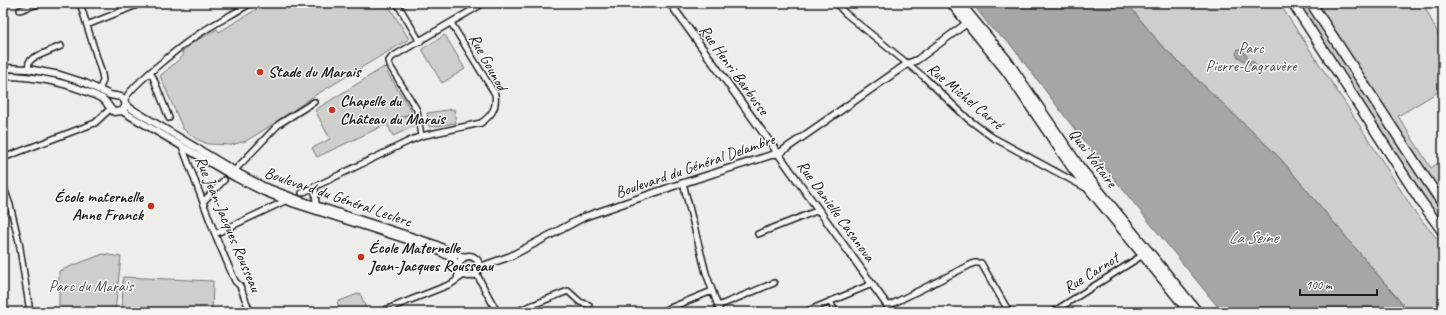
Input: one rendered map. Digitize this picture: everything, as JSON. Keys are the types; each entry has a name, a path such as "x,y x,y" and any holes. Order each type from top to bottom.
{"highway":[{"path":"1293,3 1420,200 1443,232"},
{"path":"1311,3 1443,204"}],"main road":[{"path":"951,3 970,20"},
{"path":"961,4 970,20"},
{"name":"Quai Voltaire","path":"970,20 980,28 1007,60 1080,167 1198,312"},
{"name":"Quai Voltaire","path":"970,20 1072,168 1189,312"}],"street":[{"path":"20,10 41,3"},
{"path":"80,3 102,74 102,81 99,90"},
{"path":"120,3 123,11"},
{"path":"87,25 142,3"},
{"path":"3,158 95,123 109,107 110,99 122,98 193,38 251,3"},
{"path":"397,3 420,42"},
{"path":"421,136 416,110 390,66 389,61 392,57 420,42 484,3"},
{"name":"Rue Henri Barbusse","path":"670,3 778,153"},
{"name":"Rue Michel Carré","path":"836,3 845,13 924,77 968,119 992,138 1090,191"},
{"name":"Boulevard du Général Delambre","path":"477,271 498,260 517,253 584,217 683,183 778,153 786,149 907,64 917,60 970,20"},
{"name":"Rue Gounod","path":"302,192 421,136 481,123 489,118 496,103 495,94 451,23"},
{"path":"28,69 29,62 33,58 61,46"},
{"name":"Boulevard du Général Leclerc","path":"3,68 50,72 122,98 130,108 234,171 267,188 316,206 435,244 457,255 465,257"},
{"path":"150,73 153,77 169,118"},
{"path":"3,76 30,77 64,83 94,94 103,99 109,107 117,113 122,111 122,98"},
{"path":"234,171 280,124 314,102"},
{"name":"Boulevard du Général Leclerc","path":"122,111 254,187 285,201 439,250 454,259 459,267"},
{"name":"Rue Jean-Jacques Rousseau","path":"182,145 215,234 235,281 240,286 249,312"},
{"name":"Rue Danielle Casanova","path":"778,153 892,312"},
{"path":"203,202 224,180"},
{"path":"683,183 706,273 720,312"},
{"path":"3,185 10,205 18,242 30,312"},
{"path":"315,186 316,206"},
{"path":"215,234 285,201"},
{"path":"758,234 819,210"},
{"name":"Rue Carnot","path":"1053,312 1143,255"},
{"path":"457,279 460,260 465,257 472,256 479,264 477,271 497,312"},
{"name":"Boulevard du Général Delambre","path":"477,260 498,260"},
{"path":"888,306 974,263 981,263 1009,312"},
{"path":"459,267 464,275"},
{"path":"380,312 451,284 464,275 469,276 477,271"},
{"path":"718,306 774,284"},
{"path":"805,312 872,284"},
{"path":"660,312 712,291"},
{"path":"515,312 568,292 580,302 589,306"},
{"path":"830,301 835,312"}],"green space":[{"name":"Stade du Marais","path":"267,3 387,3 409,39 314,96 246,141 231,145 208,144 196,139 183,129 160,76 183,56 182,52 192,43 217,29 219,32"},
{"name":"Parc Pierre-Lagravère","path":"1127,3 1279,3 1414,211 1443,246 1443,312 1409,312 1279,157 1160,44"},
{"path":"1297,3 1307,3 1431,197 1443,213 1443,227"},
{"path":"1316,3 1423,3 1443,44 1443,89 1398,116 1431,168 1441,161 1443,164 1443,196"},
{"path":"445,35 465,69 442,83 422,49"},
{"path":"384,67 412,112 400,118 410,114 415,126 393,136 387,124 317,157 312,148 330,139 315,110"},
{"path":"454,109 456,123 429,127 427,113"},
{"name":"Parc du Marais","path":"103,254 121,257 115,312 59,312 59,271"},
{"path":"467,260 471,260 475,266 471,272 467,272 463,268 463,264"},
{"path":"123,277 213,281 212,312 122,312"},
{"path":"360,293 367,311 341,312 337,302"}],"water":[{"name":"La Seine","path":"972,3 1127,3 1160,44 1279,157 1409,312 1222,312 1082,139 1010,44 991,28"},
{"path":"1238,49 1243,50 1249,60 1254,62 1261,73 1259,74 1250,65 1238,57 1236,54"}],"place":[{"name":"Stade du Marais","path":"260,72"},
{"name":"Chapelle du Château du Marais","path":"332,110"},
{"name":"École maternelle Anne Franck","path":"151,206"},
{"name":"École Maternelle Jean-Jacques Rousseau","path":"361,257"}]}
